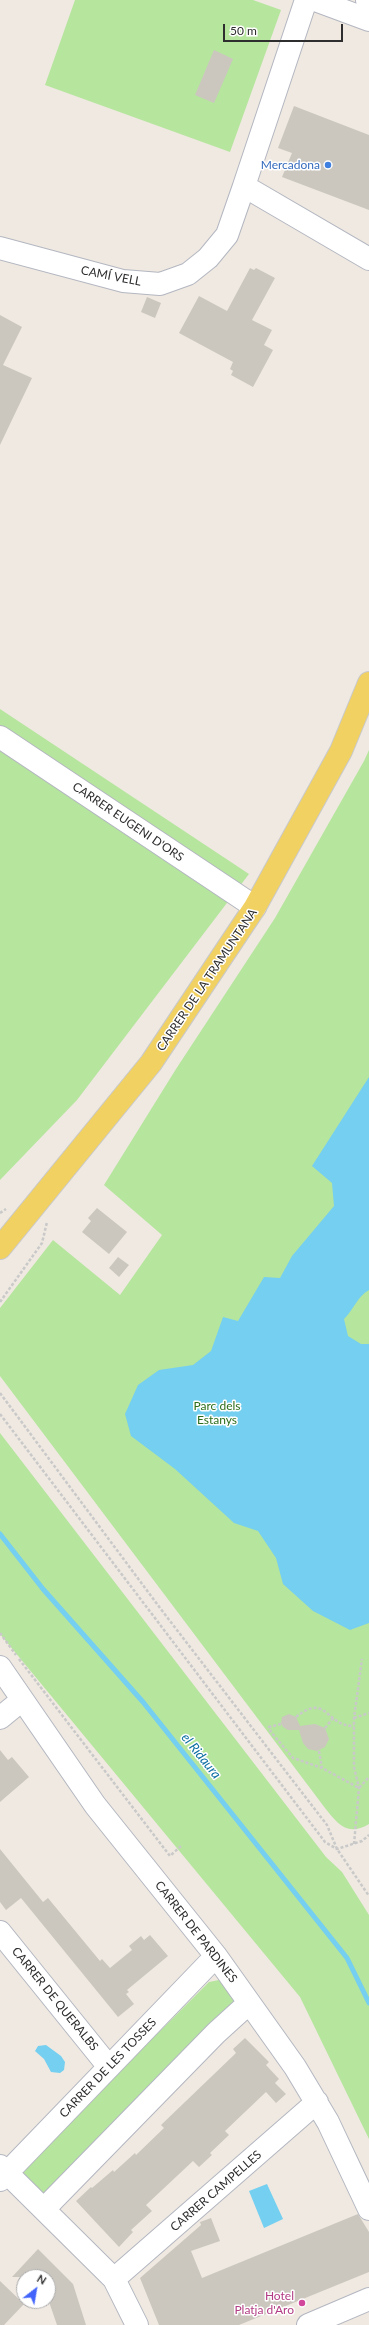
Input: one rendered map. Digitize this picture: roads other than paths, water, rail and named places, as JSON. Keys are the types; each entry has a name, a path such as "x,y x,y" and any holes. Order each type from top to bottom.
{"main road":[{"name":"CARRER DE LA TRAMUNTANA","path":"0,1248 151,1063 255,907 341,751 369,683"}],"street":[{"name":"CAMÍ VELL","path":"0,248 123,281 160,284 188,274 208,258 227,235 306,0"},
{"path":"315,0 369,20"},
{"path":"244,186 369,259"},
{"name":"CARRER EUGENI D'ORS","path":"0,737 255,907"},
{"name":"CARRER DE PARDINES","path":"0,1667 95,1805 216,1956 295,2067 317,2102 369,2209"},
{"path":"0,1718 22,1700"},
{"name":"CARRER DE QUERALBS","path":"0,1932 109,2067"},
{"name":"CARRER DE LES TOSSES","path":"2,2173 109,2067 216,1956"},
{"path":"44,2209 211,2039 249,2003"},
{"name":"CARRER CAMPELLES","path":"114,2279 317,2102"},
{"path":"2,2173 44,2209 114,2279 137,2325"},
{"path":"308,2325 369,2299"}],"water":[{"path":"369,1077 369,1290 361,1296 344,1319 348,1336 361,1344 369,1344 369,1623 350,1630 313,1611 283,1584 276,1558 258,1531 234,1523 175,1469 131,1436 125,1414 138,1385 159,1370 193,1365 211,1351 223,1317 238,1321 264,1277 280,1278 292,1256 334,1206 332,1183 312,1166"},
{"path":"46,2045 61,2056 65,2062 64,2070 60,2073 51,2072 44,2059 35,2051 38,2046"},
{"path":"267,2184 283,2219 264,2228 249,2191"}],"waterway":[{"name":"el Ridaura","path":"0,1534 43,1589 143,1702 347,1958 369,2003"}],"place":[{"name":"Mercadona","path":"328,165"},
{"name":"Hotel Platja d'Aro","path":"302,2303"}],"park label":[{"name":"Parc dels Estanys","path":"217,1413"}]}
